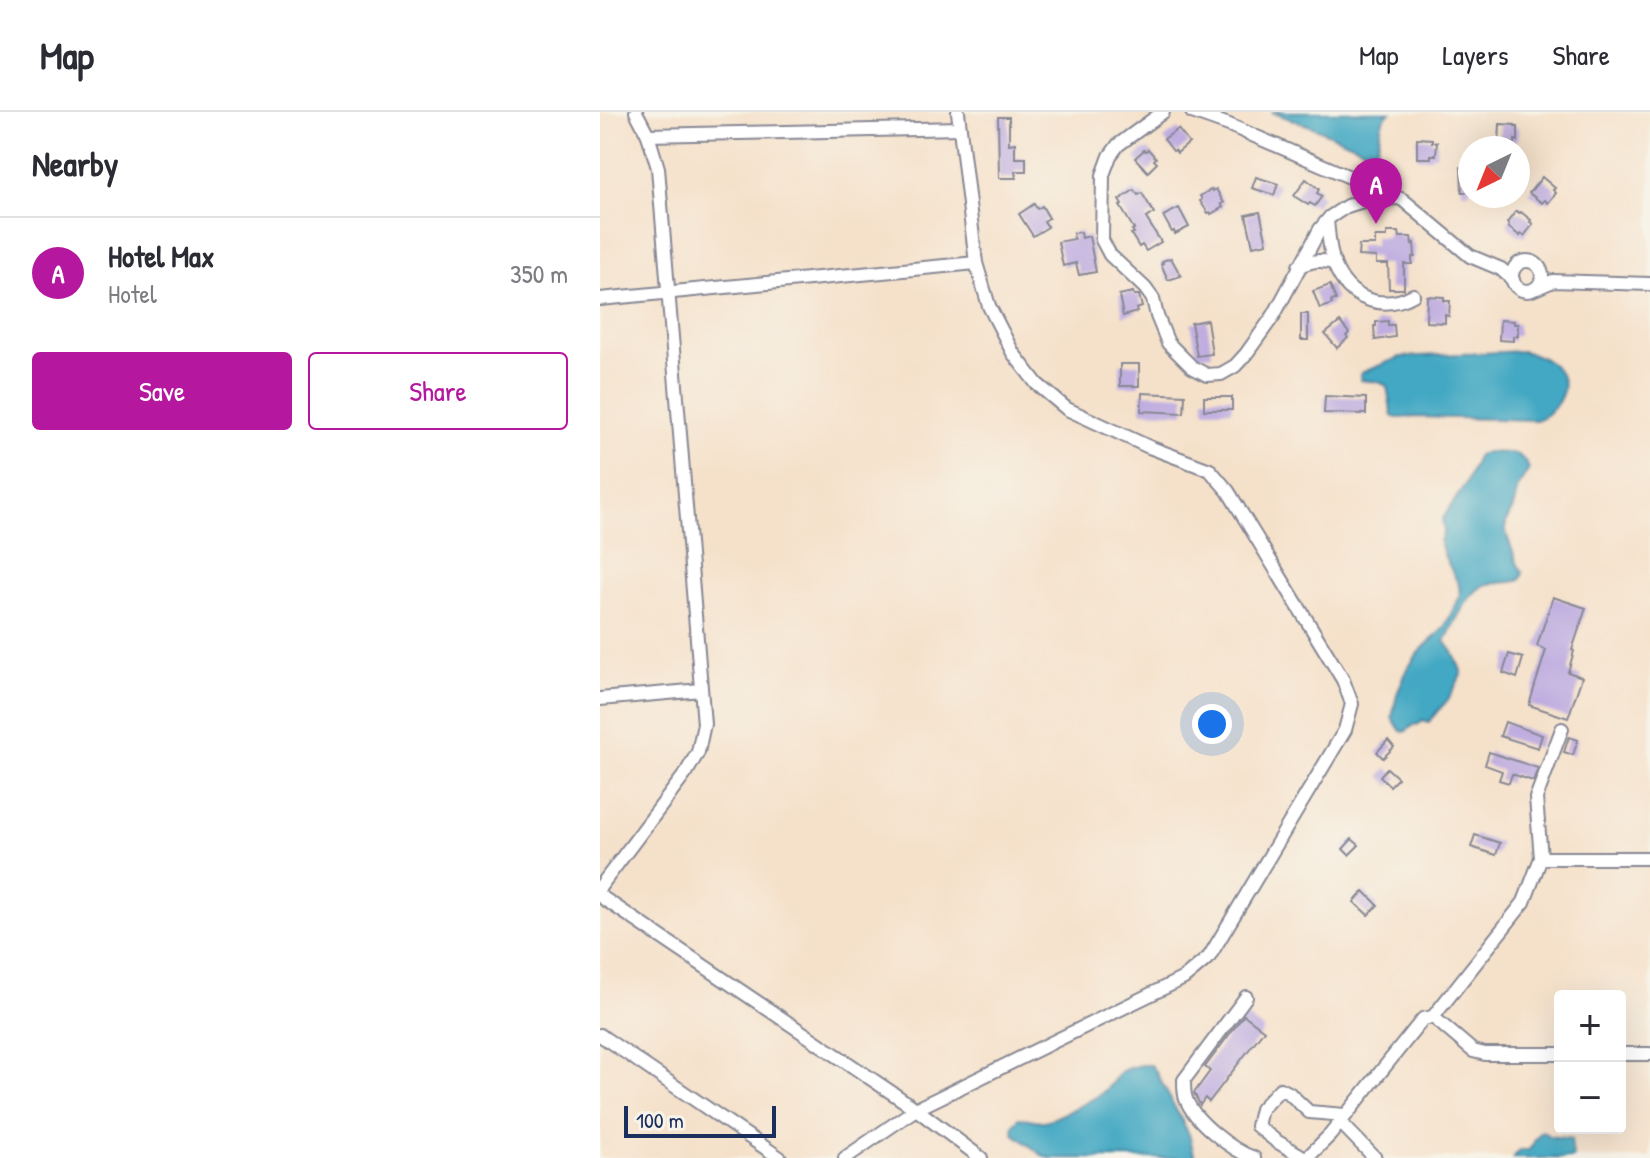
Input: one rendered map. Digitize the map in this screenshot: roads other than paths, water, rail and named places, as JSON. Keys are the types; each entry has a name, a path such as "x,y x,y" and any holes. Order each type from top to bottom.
{"street":[{"path":"600,887 686,773 698,752 704,724 658,168 648,135 636,112"},
{"path":"845,1158 916,1109 1184,978 1209,957 1345,730 1352,704 1343,680 1228,491 1210,470 1149,447 1067,409 1037,384 1013,353 989,306 976,263 958,112"},
{"path":"1163,112 1118,145 1110,156 1103,175 1102,240 1110,255 1153,299 1168,343 1192,367 1207,375 1221,374 1235,366 1246,354 1274,315 1327,221 1347,206 1366,200 1398,198"},
{"path":"1192,112 1398,198 1470,256 1501,269 1513,280"},
{"path":"648,135 960,128"},
{"path":"1327,221 1334,263 1341,279 1360,296 1390,304 1413,295"},
{"path":"1299,266 1323,260 1334,263"},
{"path":"1553,281 1538,264 1528,260 1522,261 1512,273 1517,288 1527,291 1553,281 1650,284"},
{"path":"600,299 976,263"},
{"path":"1501,269 1516,266"},
{"path":"1537,288 1543,279 1542,270"},
{"path":"600,699 701,690"},
{"path":"1375,1158 1343,1119 1309,1112 1289,1093 1280,1089 1261,1109 1257,1126 1306,1158 1343,1119 1423,1019 1433,1017 1524,902 1541,858 1536,798 1562,729"},
{"path":"1541,858 1650,858"},
{"path":"600,896 916,1109 981,1158"},
{"path":"1246,997 1184,1080 1186,1099 1198,1118 1219,1137 1254,1158"},
{"path":"1433,1017 1473,1051 1485,1054 1554,1054"},
{"path":"600,1035 780,1158"},
{"path":"1626,1054 1650,1054"}],"water":[{"path":"1271,112 1390,112 1381,125 1376,150 1371,152"},
{"path":"1522,351 1550,363 1563,381 1561,395 1554,408 1536,420 1397,418 1392,416 1387,386 1360,380 1361,373 1400,357"},
{"path":"1487,452 1517,455 1529,469 1518,487 1506,522 1506,533 1523,573 1520,580 1481,587 1468,600 1445,641 1462,673 1455,688 1429,722 1422,720 1405,732 1401,731 1392,718 1407,670 1418,653 1444,628 1460,596 1459,585 1440,541 1444,531 1442,520 1466,483 1478,455"},
{"path":"1151,1065 1156,1072 1189,1134 1195,1158 1050,1158 1013,1133 1019,1118 1044,1121 1055,1117 1098,1096 1125,1070"},
{"path":"1542,1131 1549,1136 1571,1139 1573,1158 1513,1158 1520,1150 1529,1150"}],"place":[{"name":"Hotel Max","path":"1376,224"}]}
